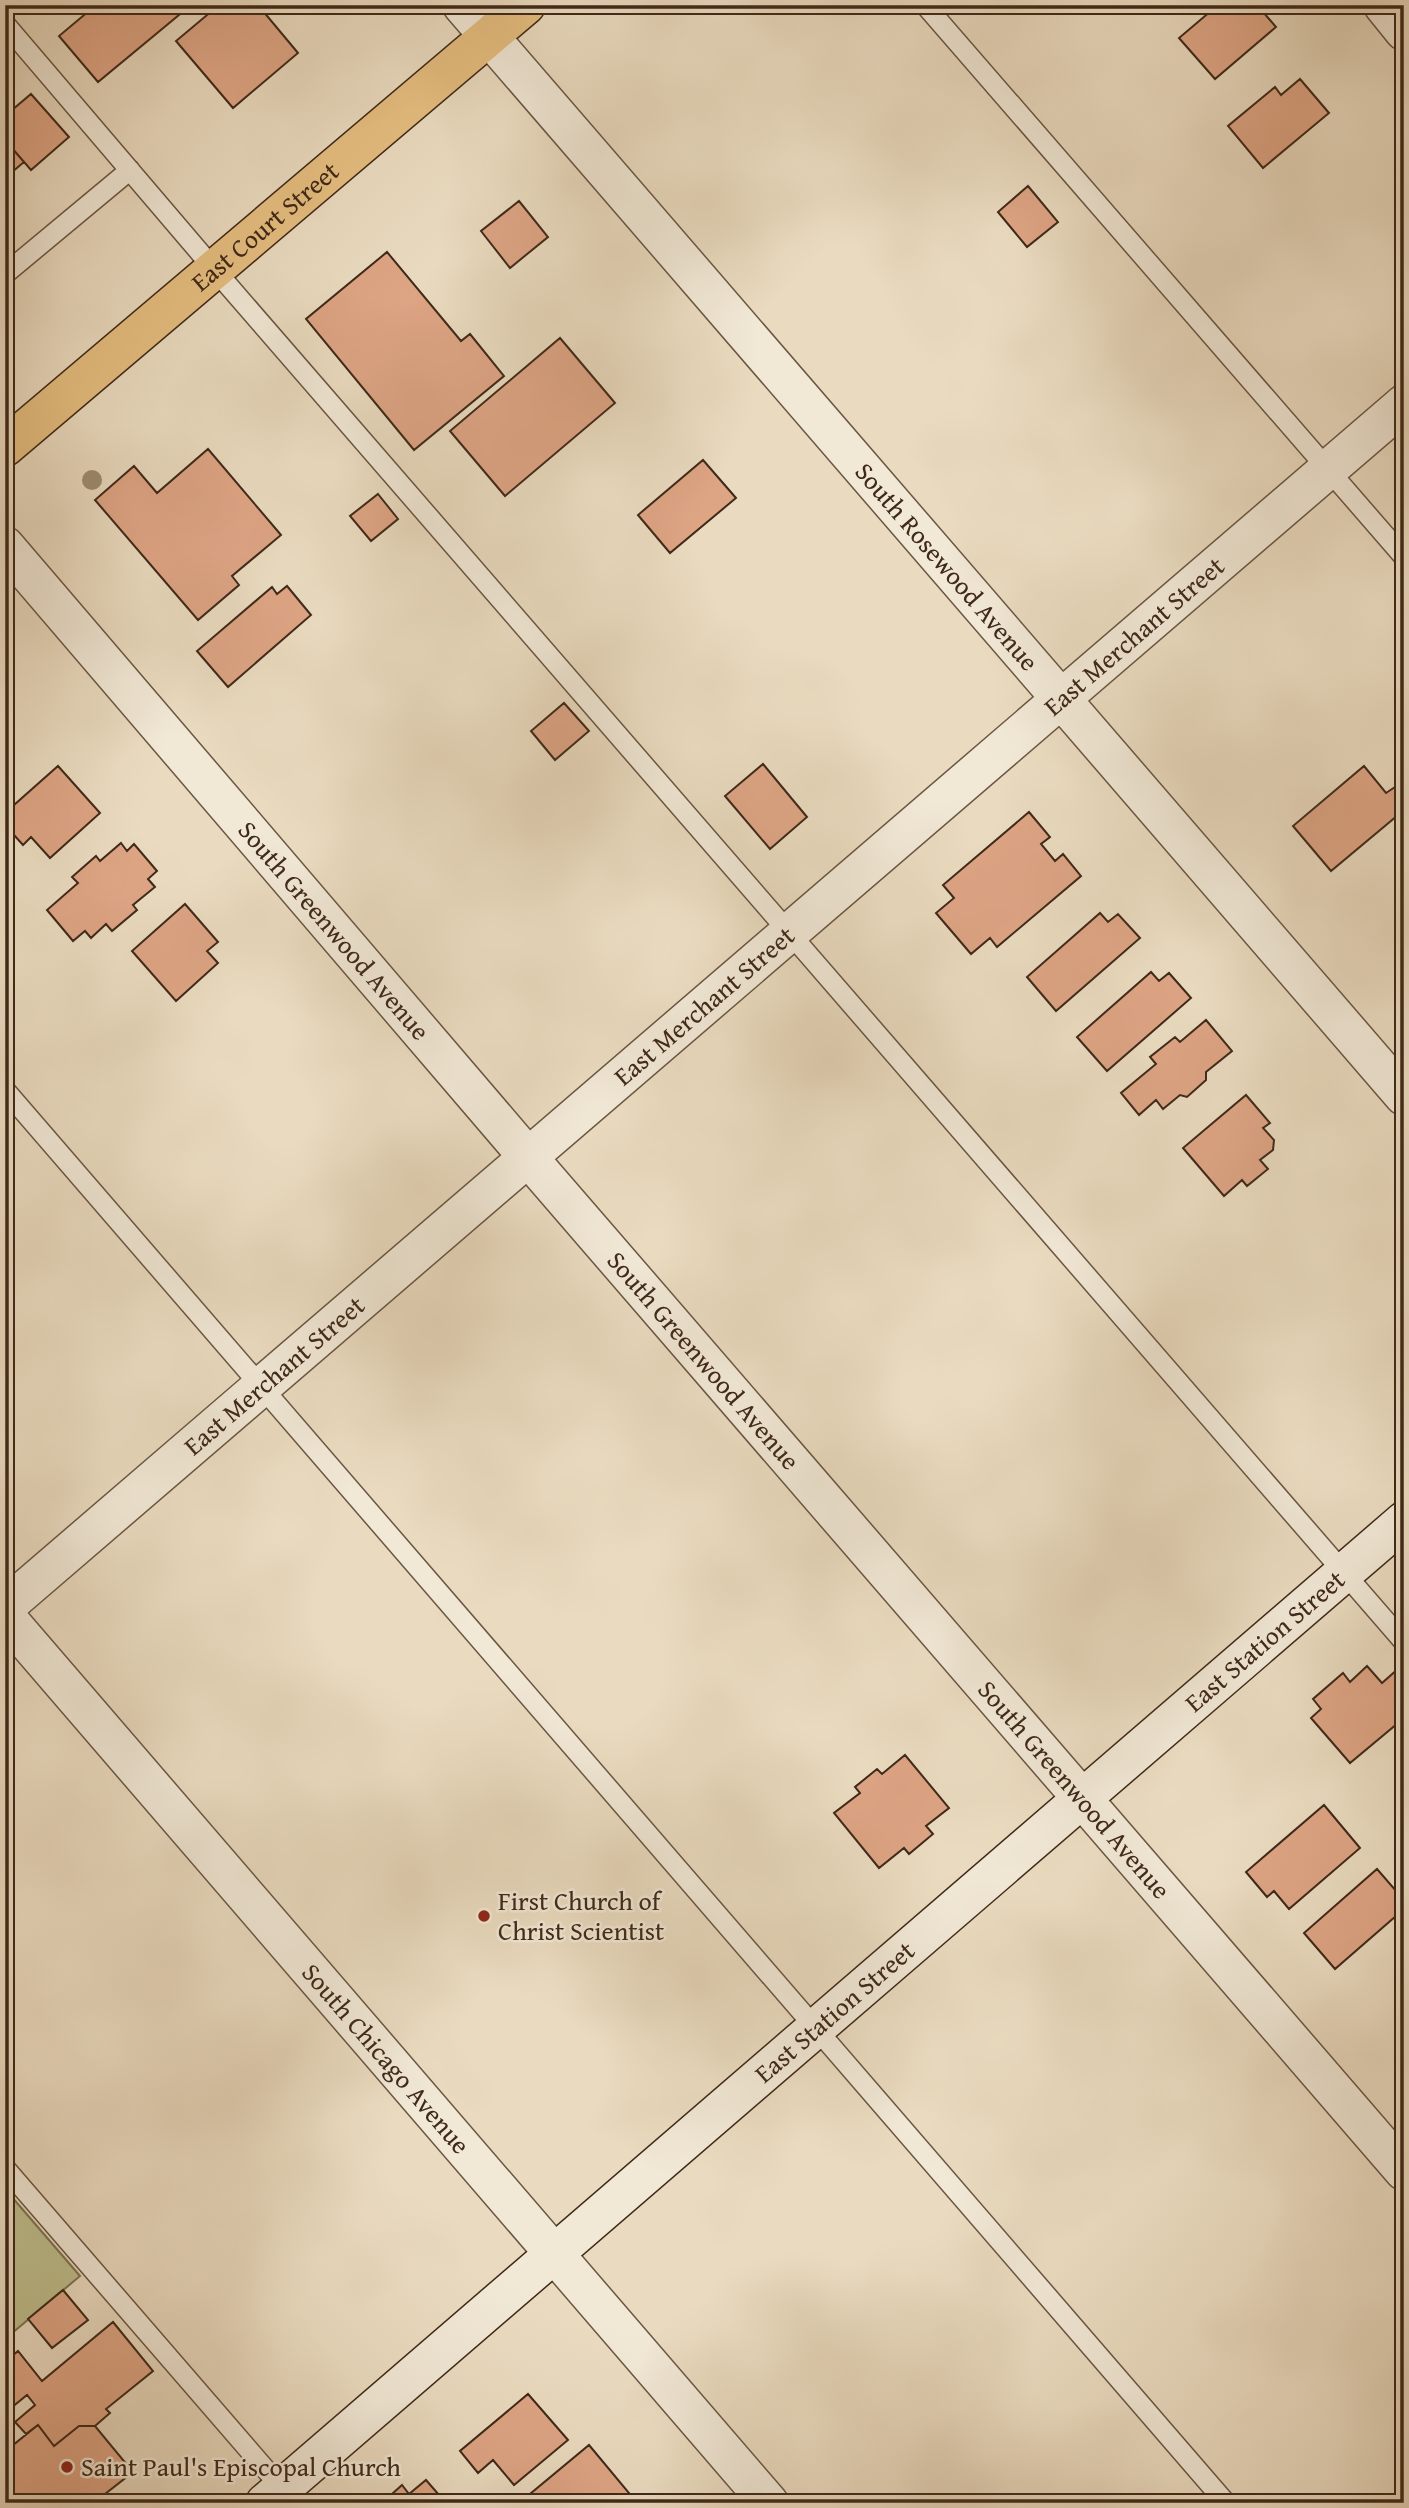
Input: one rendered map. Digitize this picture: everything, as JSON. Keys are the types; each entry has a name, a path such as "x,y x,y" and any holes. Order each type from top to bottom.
{"main road":[{"name":"East Court Street","path":"5,447 526,5"}],"street":[{"name":"South Rosewood Avenue","path":"462,5 1404,1096"},
{"path":"1383,5 1404,31"},
{"name":"East Merchant Street","path":"5,1607 1404,404"},
{"name":"South Greenwood Avenue","path":"5,546 527,1156 1404,2171"},
{"name":"East Station Street","path":"280,2498 554,2254 1404,1521"},
{"name":"South Chicago Avenue","path":"5,1616 769,2503"}],"lane":[{"path":"925,5 1404,557"},
{"path":"5,24 214,269 1404,1642"},
{"path":"5,274 130,170"},
{"path":"5,1090 1226,2503"},
{"path":"5,2168 280,2498"}],"green space":[{"path":"5,2189 80,2276 5,2339"}],"building":[{"path":"96,5 191,5 98,82 59,36"},
{"path":"219,5 258,5 298,53 233,108 176,41"},
{"path":"1218,5 1257,5 1276,27 1215,79 1179,38"},
{"path":"1300,79 1329,113 1263,168 1228,126 1275,87 1281,95"},
{"path":"31,94 69,137 31,170 5,140 5,116"},
{"path":"5,140 24,162 5,178"},
{"path":"1028,186 1058,222 1027,247 998,212"},
{"path":"519,201 548,237 510,268 481,231"},
{"path":"387,252 461,341 470,334 504,376 414,450 306,319"},
{"path":"560,338 615,403 505,496 450,431"},
{"path":"208,449 281,535 232,576 239,585 198,620 95,500 134,466 157,493"},
{"path":"703,460 736,498 670,553 638,515"},
{"path":"378,494 398,519 371,541 350,516"},
{"path":"287,586 311,615 228,687 197,651 272,587 277,594"},
{"path":"564,703 589,731 555,760 531,731"},
{"path":"763,764 807,817 770,849 725,796"},
{"path":"58,766 100,813 50,858 31,837 23,845 5,825 5,813"},
{"path":"1364,766 1386,793 1398,785 1404,792 1404,810 1331,871 1293,826"},
{"path":"1029,812 1050,837 1041,844 1055,861 1063,854 1081,876 997,947 990,938 971,954 936,913 954,898 943,885"},
{"path":"121,843 127,851 134,844 157,871 148,879 155,887 133,905 137,910 112,931 106,924 91,938 85,931 73,941 47,910 78,883 72,877 96,856 100,861"},
{"path":"185,904 218,942 207,951 218,963 176,1001 132,951"},
{"path":"1100,913 1108,922 1118,914 1140,938 1056,1011 1027,977"},
{"path":"1151,972 1159,981 1169,973 1191,998 1107,1071 1077,1037"},
{"path":"1206,1020 1232,1051 1206,1072 1206,1080 1187,1097 1180,1095 1163,1109 1156,1100 1139,1115 1121,1093 1156,1064 1150,1057 1175,1037 1180,1042"},
{"path":"1246,1095 1270,1123 1263,1128 1274,1140 1273,1150 1260,1160 1268,1169 1247,1186 1242,1180 1224,1196 1183,1148"},
{"path":"1367,1666 1382,1683 1399,1668 1404,1674 1404,1718 1350,1763 1311,1718 1321,1709 1313,1699 1343,1673 1350,1682"},
{"path":"905,1755 949,1808 926,1826 933,1834 909,1854 904,1848 879,1868 834,1813 860,1793 855,1787 877,1769 882,1774"},
{"path":"1324,1805 1360,1848 1289,1909 1274,1891 1267,1897 1246,1872"},
{"path":"1377,1869 1404,1900 1404,1909 1335,1969 1304,1933"},
{"path":"63,2290 88,2320 52,2348 28,2319"},
{"path":"113,2322 153,2371 106,2409 110,2413 95,2426 79,2426 54,2446 38,2425 26,2434 15,2422 35,2405 27,2395 5,2413 5,2362 18,2351 42,2381"},
{"path":"528,2394 568,2440 514,2485 493,2460 478,2473 460,2451"},
{"name":"Saint Paul's Episcopal Church","path":"38,2425 54,2446 79,2426 95,2426 133,2472 100,2498 104,2503 5,2503 5,2463 13,2457 7,2450"},
{"path":"589,2445 634,2499 629,2503 527,2503 524,2499"},
{"path":"426,2480 446,2503 382,2503 402,2485 409,2494"}],"place":[{"name":"First Church of Christ Scientist","path":"484,1916"},
{"name":"Saint Paul's Episcopal Church","path":"67,2467"}]}
